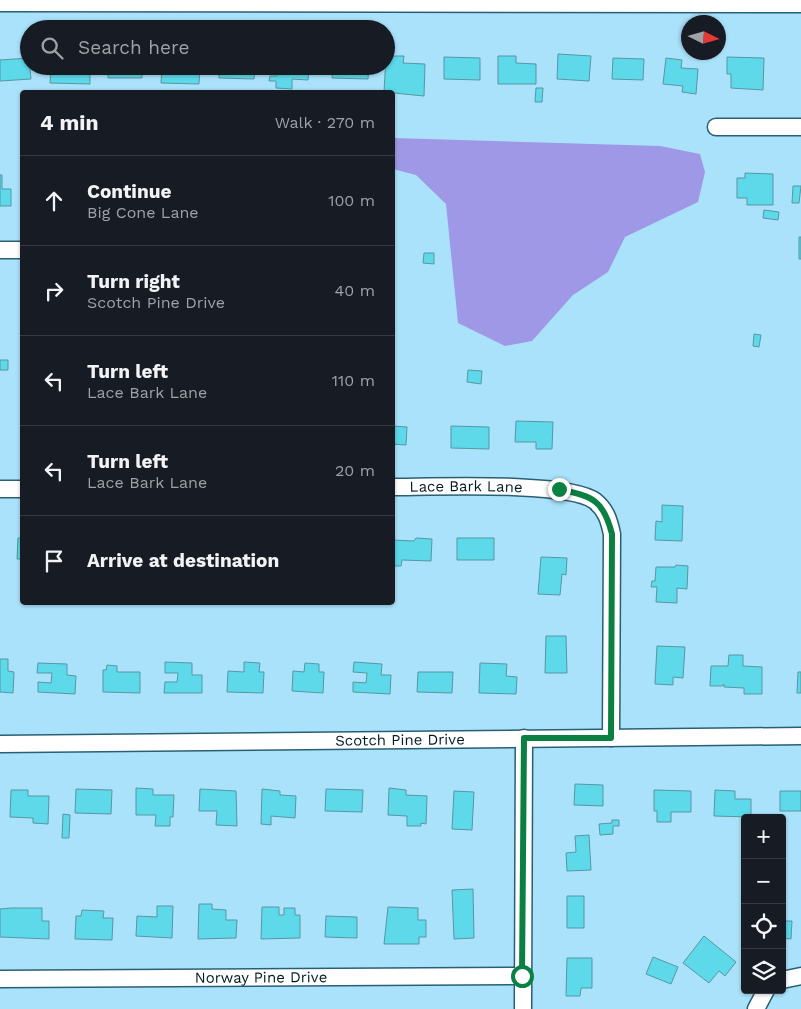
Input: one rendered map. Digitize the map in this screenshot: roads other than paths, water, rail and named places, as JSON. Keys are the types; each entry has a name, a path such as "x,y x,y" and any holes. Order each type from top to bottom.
{"street":[{"path":"0,3 801,4"},
{"path":"716,127 801,127"},
{"path":"0,250 20,250"},
{"name":"Lace Bark Lane","path":"395,487 559,489 594,500 607,513 612,534 611,738"},
{"path":"0,489 20,489"},
{"name":"Scotch Pine Drive","path":"0,744 801,736"},
{"path":"522,1009 524,738"},
{"name":"Norway Pine Drive","path":"0,979 522,976"},
{"path":"786,979 801,976"},
{"path":"756,1009 764,994"}]}
